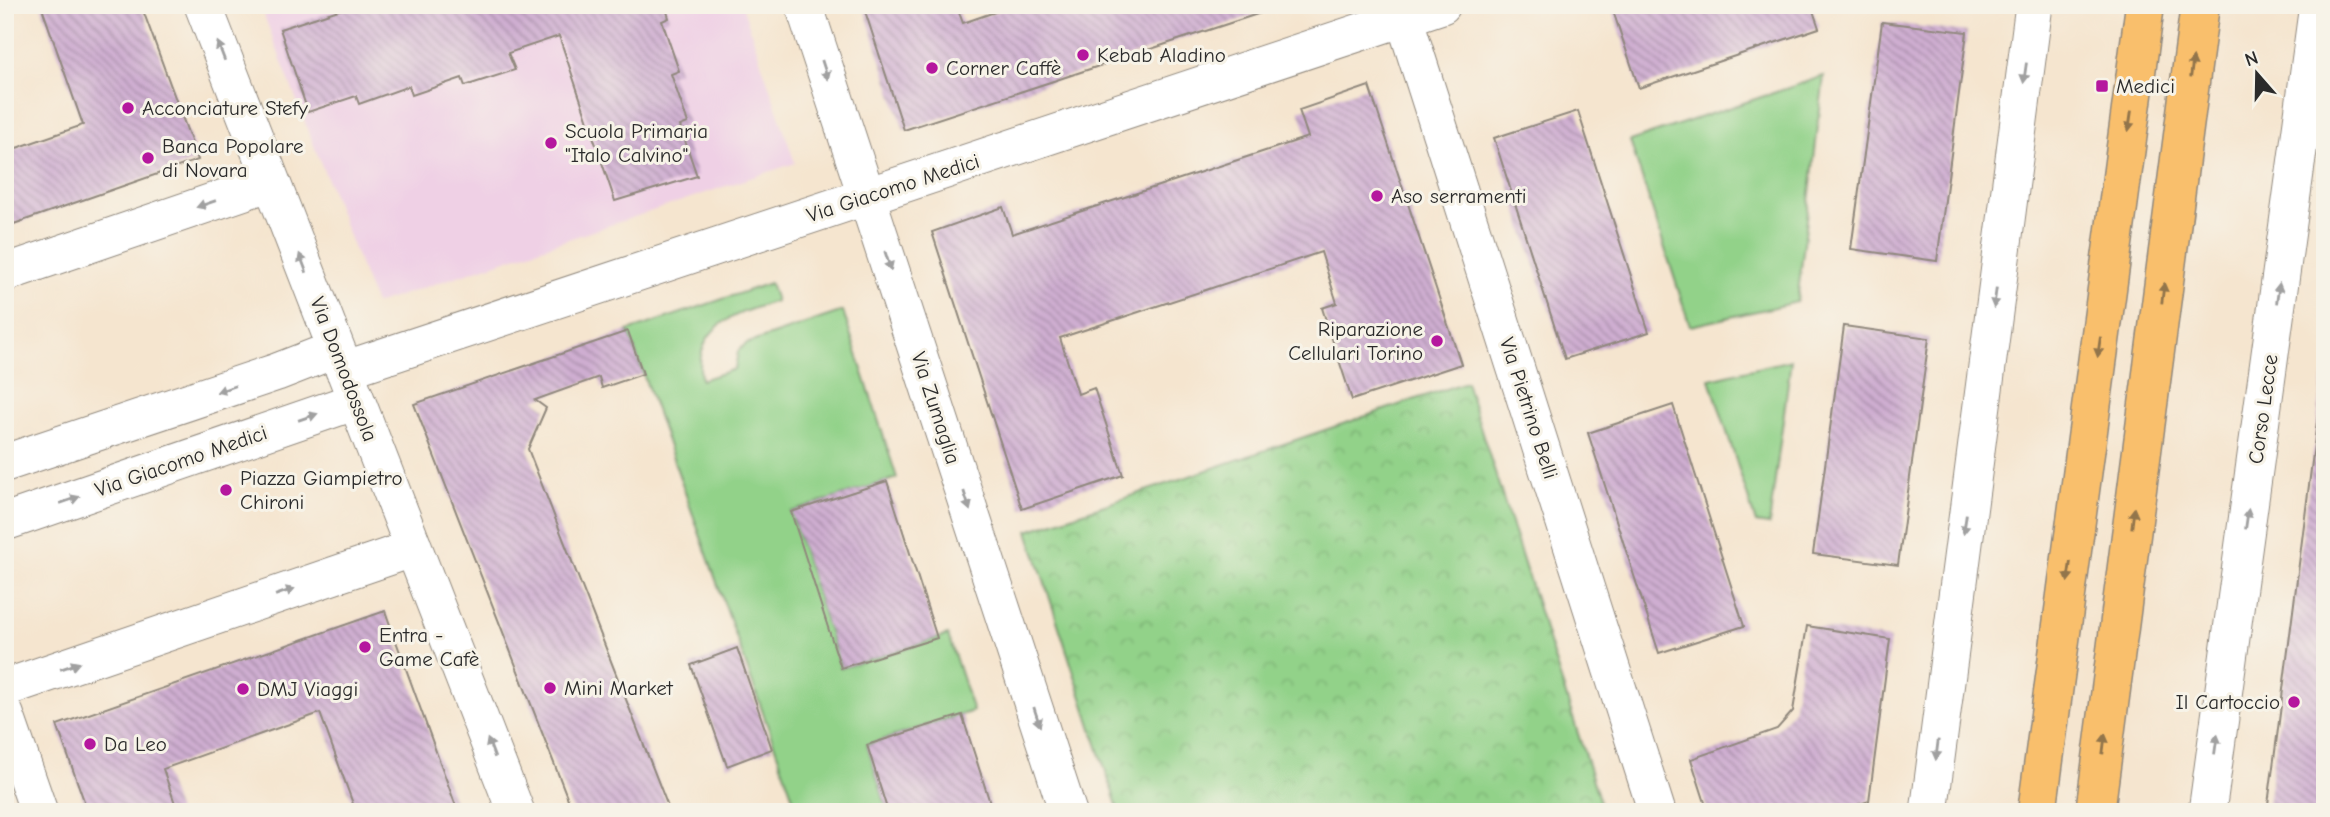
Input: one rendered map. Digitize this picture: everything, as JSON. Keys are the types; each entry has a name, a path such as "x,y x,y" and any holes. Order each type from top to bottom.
{"main road":[{"path":"2037,812 2145,5"},
{"path":"2095,812 2200,5"}],"street":[{"name":"Via Domodossola","path":"203,5 516,812"},
{"name":"Via Zumaglia","path":"804,5 1068,812"},
{"name":"Via Giacomo Medici","path":"5,522 346,374 1402,12 1442,5"},
{"path":"1929,812 2034,5"},
{"name":"Corso Lecce","path":"2207,812 2318,5"},
{"name":"Via Pietrino Belli","path":"1402,12 1657,812"},
{"path":"5,274 271,182"},
{"name":"Via Giacomo Medici","path":"5,464 277,372 346,374"},
{"path":"5,688 414,548"},
{"path":"5,714 39,812"}],"shaded area":[{"name":"Scuola Primaria \"Italo Calvino\"","path":"260,5 742,5 795,163 375,304"}],"green space":[{"path":"1824,76 1797,302 1690,326 1630,141"},
{"path":"770,283 776,301 732,317 710,334 700,361 701,380 735,369 738,351 746,344 843,311 897,478 791,512 841,668 948,635 973,711 867,745 888,812 798,812 628,331"},
{"path":"1791,360 1769,525 1756,523 1710,379"},
{"path":"1466,382 1603,812 1119,812 1028,531"}],"building":[{"path":"41,5 141,5 198,160 5,227 5,152 83,125"},
{"path":"354,5 665,5 669,18 662,21 679,71 671,74 688,123 680,126 697,176 615,201 559,36 508,53 515,70 465,86 462,78 412,95 409,86 359,104 356,96 308,112 280,29"},
{"path":"863,5 956,5 963,23 1015,5 1282,6 904,130"},
{"path":"1611,5 1811,5 1819,28 1639,88"},
{"path":"1882,22 1967,32 1937,261 1851,249"},
{"path":"1369,86 1461,364 1352,400 1322,308 1337,303 1321,252 1060,338 1078,394 1094,388 1123,475 1022,509 932,232 1003,207 1012,234 1308,137 1299,110"},
{"path":"1578,111 1649,332 1565,359 1494,138"},
{"path":"1844,326 1929,338 1898,565 1813,554"},
{"path":"628,331 643,374 602,388 599,377 535,400 546,408 528,449 670,812 573,812 414,404"},
{"path":"2323,375 2325,812 2267,812 2278,729"},
{"path":"1673,405 1744,626 1659,653 1588,433"},
{"path":"887,481 937,638 841,668 791,512"},
{"path":"385,611 458,812 356,812 320,713 163,769 178,812 88,812 57,725"},
{"path":"1807,626 1890,639 1869,801 1837,812 1708,812 1691,759 1777,729 1793,711"},
{"path":"737,648 772,749 727,766 691,665"},
{"path":"962,715 993,812 888,812 867,745"}],"place":[{"name":"Kebab Aladino","path":"1083,55"},
{"name":"Corner Caffè","path":"932,68"},
{"name":"Medici","path":"2102,86"},
{"name":"Acconciature Stefy","path":"128,108"},
{"name":"Scuola Primaria \"Italo Calvino\"","path":"551,143"},
{"name":"Banca Popolare di Novara","path":"148,158"},
{"name":"Aso serramenti","path":"1377,196"},
{"name":"Riparazione Cellulari Torino","path":"1437,341"},
{"name":"Piazza Giampietro Chironi","path":"226,490"},
{"name":"Entra - Game Cafè","path":"365,647"},
{"name":"Mini Market","path":"550,688"},
{"name":"DMJ Viaggi","path":"243,689"},
{"name":"Il Cartoccio","path":"2294,702"},
{"name":"Da Leo","path":"90,744"}]}
